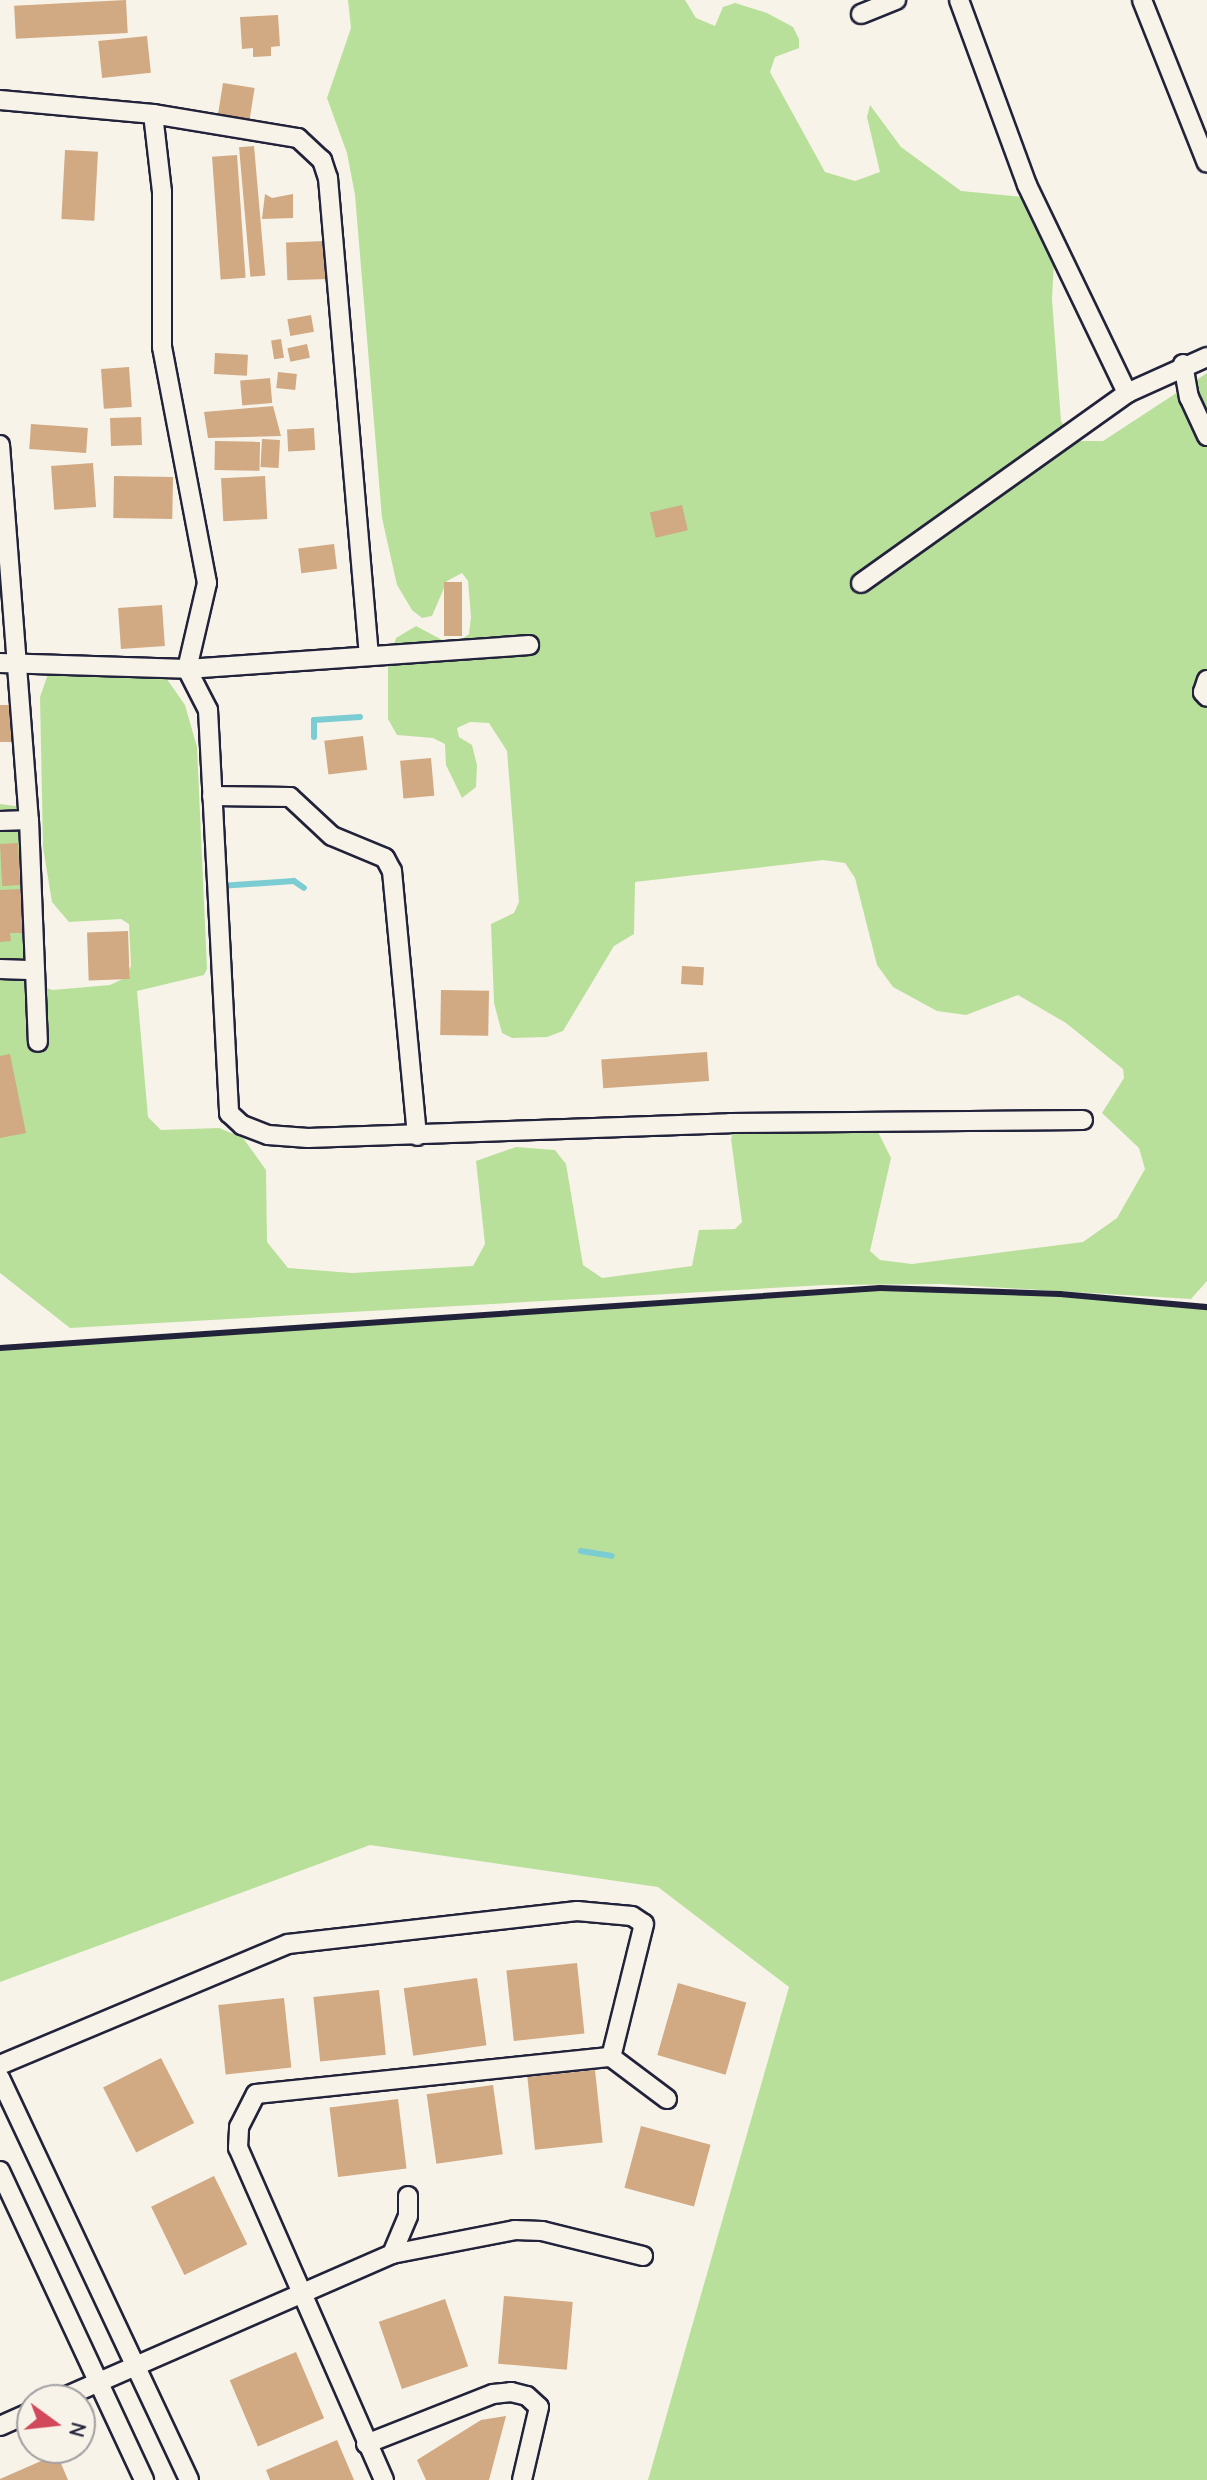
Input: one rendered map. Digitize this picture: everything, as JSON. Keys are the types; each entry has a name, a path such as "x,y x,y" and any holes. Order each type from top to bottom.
{"street":[{"path":"861,14 896,0"},
{"path":"959,0 1033,200 1127,393"},
{"path":"1142,0 1207,163"},
{"path":"0,100 153,114 298,138 322,160 328,178 369,654"},
{"path":"153,114 162,192 162,347 207,583 187,669 208,710 229,1113 242,1125 268,1135 417,1136 730,1123 1083,1120"},
{"path":"861,583 1127,393 1183,364 1207,357"},
{"path":"1183,364 1189,397 1207,436"},
{"path":"0,445 5,463 7,663 29,820 38,1042"},
{"path":"7,663 187,669 529,645"},
{"path":"1207,680 1203,692 1207,697"},
{"path":"212,796 290,797 300,801 332,836 385,858 392,871 417,1136"},
{"path":"0,821 29,820"},
{"path":"0,969 35,970"},
{"path":"0,2065 288,1944 577,1911 632,1916 644,1924 611,2057"},
{"path":"384,2480 300,2295 238,2148 239,2127 256,2094 611,2057 667,2099"},
{"path":"0,2078 189,2480"},
{"path":"0,2171 144,2480"},
{"path":"392,2254 408,2216 408,2196"},
{"path":"95,2384 392,2254 515,2230 542,2231 643,2256"},
{"path":"366,2444 493,2394 511,2392 527,2396 539,2407 522,2480"}],"green space":[{"path":"348,0 685,0 696,18 715,26 723,7 735,3 767,13 793,27 799,39 799,48 775,57 770,72 825,172 855,181 880,172 867,117 870,105 901,147 961,191 1023,197 1055,243 1052,299 1061,421 1073,441 1103,441 1207,373 1207,1281 1191,1299 940,1284 825,1285 70,1328 0,1273 0,804 22,807 44,942 38,978 42,986 52,990 110,985 125,978 131,966 129,924 121,919 69,922 52,902 43,847 40,697 49,671 164,675 185,705 197,747 207,969 204,975 137,991 148,1117 161,1130 219,1128 243,1138 266,1170 267,1242 288,1268 352,1273 473,1266 485,1244 476,1161 516,1147 555,1150 566,1164 583,1265 602,1278 692,1266 699,1230 735,1229 742,1222 731,1139 736,1124 876,1128 891,1158 870,1251 880,1260 912,1264 1083,1242 1117,1218 1145,1169 1139,1148 1102,1113 1124,1078 1123,1069 1066,1023 1018,995 966,1015 937,1011 893,987 877,965 855,878 845,863 823,860 635,882 634,934 614,946 563,1031 547,1037 512,1038 502,1033 494,1003 491,924 514,913 519,902 507,751 489,723 470,722 457,728 459,737 472,745 477,765 476,787 462,798 446,765 445,744 433,738 397,735 388,719 388,663 396,638 416,626 444,641 461,640 469,634 471,617 468,581 462,573 447,581 432,616 422,618 412,610 397,585 382,518 355,195 347,153 327,98 351,28"},
{"path":"880,1288 1060,1294 1207,1307 1207,2480 648,2480 789,1987 658,1887 370,1845 0,1982 0,1348"}],"building":[{"path":"126,0 128,33 16,39 14,6"},
{"path":"278,15 280,46 271,47 271,56 253,57 253,48 242,49 240,17"},
{"path":"147,36 151,73 102,78 98,41"},
{"path":"223,83 255,88 249,124 217,119"},
{"path":"254,146 265,276 250,277 239,147"},
{"path":"65,150 98,152 94,221 61,219"},
{"path":"237,155 246,278 221,279 212,157"},
{"path":"265,194 272,198 293,194 293,218 262,219"},
{"path":"326,241 327,279 287,280 286,242"},
{"path":"311,315 314,332 290,336 287,319"},
{"path":"281,339 284,358 274,359 271,341"},
{"path":"307,344 310,358 290,362 287,348"},
{"path":"215,353 248,355 247,376 214,374"},
{"path":"129,367 132,407 104,409 101,369"},
{"path":"278,372 297,374 295,390 276,388"},
{"path":"270,378 272,403 242,406 240,381"},
{"path":"273,406 281,436 208,438 204,412"},
{"path":"141,417 142,445 111,446 110,418"},
{"path":"31,424 88,428 86,453 29,449"},
{"path":"314,428 315,450 288,451 287,429"},
{"path":"262,439 280,440 279,468 261,467"},
{"path":"215,441 260,442 259,471 214,470"},
{"path":"93,463 96,507 54,510 51,466"},
{"path":"114,476 173,477 172,519 113,518"},
{"path":"265,476 267,519 223,521 221,478"},
{"path":"682,505 688,530 656,538 650,512"},
{"path":"334,544 337,569 301,573 298,548"},
{"path":"444,582 462,582 462,636 444,636"},
{"path":"162,605 165,646 121,649 118,608"},
{"path":"0,705 13,705 13,742 0,742"},
{"path":"363,736 367,770 328,774 324,741"},
{"path":"431,758 434,796 403,799 400,761"},
{"path":"18,843 20,885 2,886 0,844"},
{"path":"21,889 23,933 10,933 11,941 0,942 0,890"},
{"path":"128,931 130,979 89,980 87,932"},
{"path":"682,966 704,967 703,985 681,984"},
{"path":"441,990 489,991 488,1036 440,1035"},
{"path":"707,1052 709,1081 603,1088 601,1059"},
{"path":"10,1054 26,1133 0,1138 0,1056"},
{"path":"577,1963 584,2034 514,2041 506,1970"},
{"path":"477,1978 486,2045 413,2056 404,1988"},
{"path":"678,1983 746,2003 726,2075 657,2055"},
{"path":"379,1990 386,2055 320,2062 313,1997"},
{"path":"284,1998 291,2068 226,2075 218,2005"},
{"path":"161,2058 194,2123 136,2153 103,2088"},
{"path":"595,2070 603,2143 535,2150 527,2077"},
{"path":"493,2085 503,2154 436,2164 427,2094"},
{"path":"398,2099 407,2168 338,2177 330,2107"},
{"path":"641,2126 711,2145 694,2206 624,2188"},
{"path":"214,2176 247,2244 184,2275 151,2207"},
{"path":"504,2296 573,2302 567,2370 498,2364"},
{"path":"445,2299 468,2366 402,2389 379,2322"},
{"path":"296,2352 324,2418 258,2446 230,2380"},
{"path":"506,2416 489,2480 426,2480 417,2460 481,2420"},
{"path":"337,2440 354,2480 270,2480 266,2470"},
{"path":"34,2464 61,2464 68,2480 0,2480"}],"waterway":[{"path":"314,737 314,720 360,717"},
{"path":"220,886 294,881 304,888"},
{"path":"581,1551 612,1556"}],"railway":[{"path":"0,1348 880,1288 1060,1294 1207,1307"}]}
